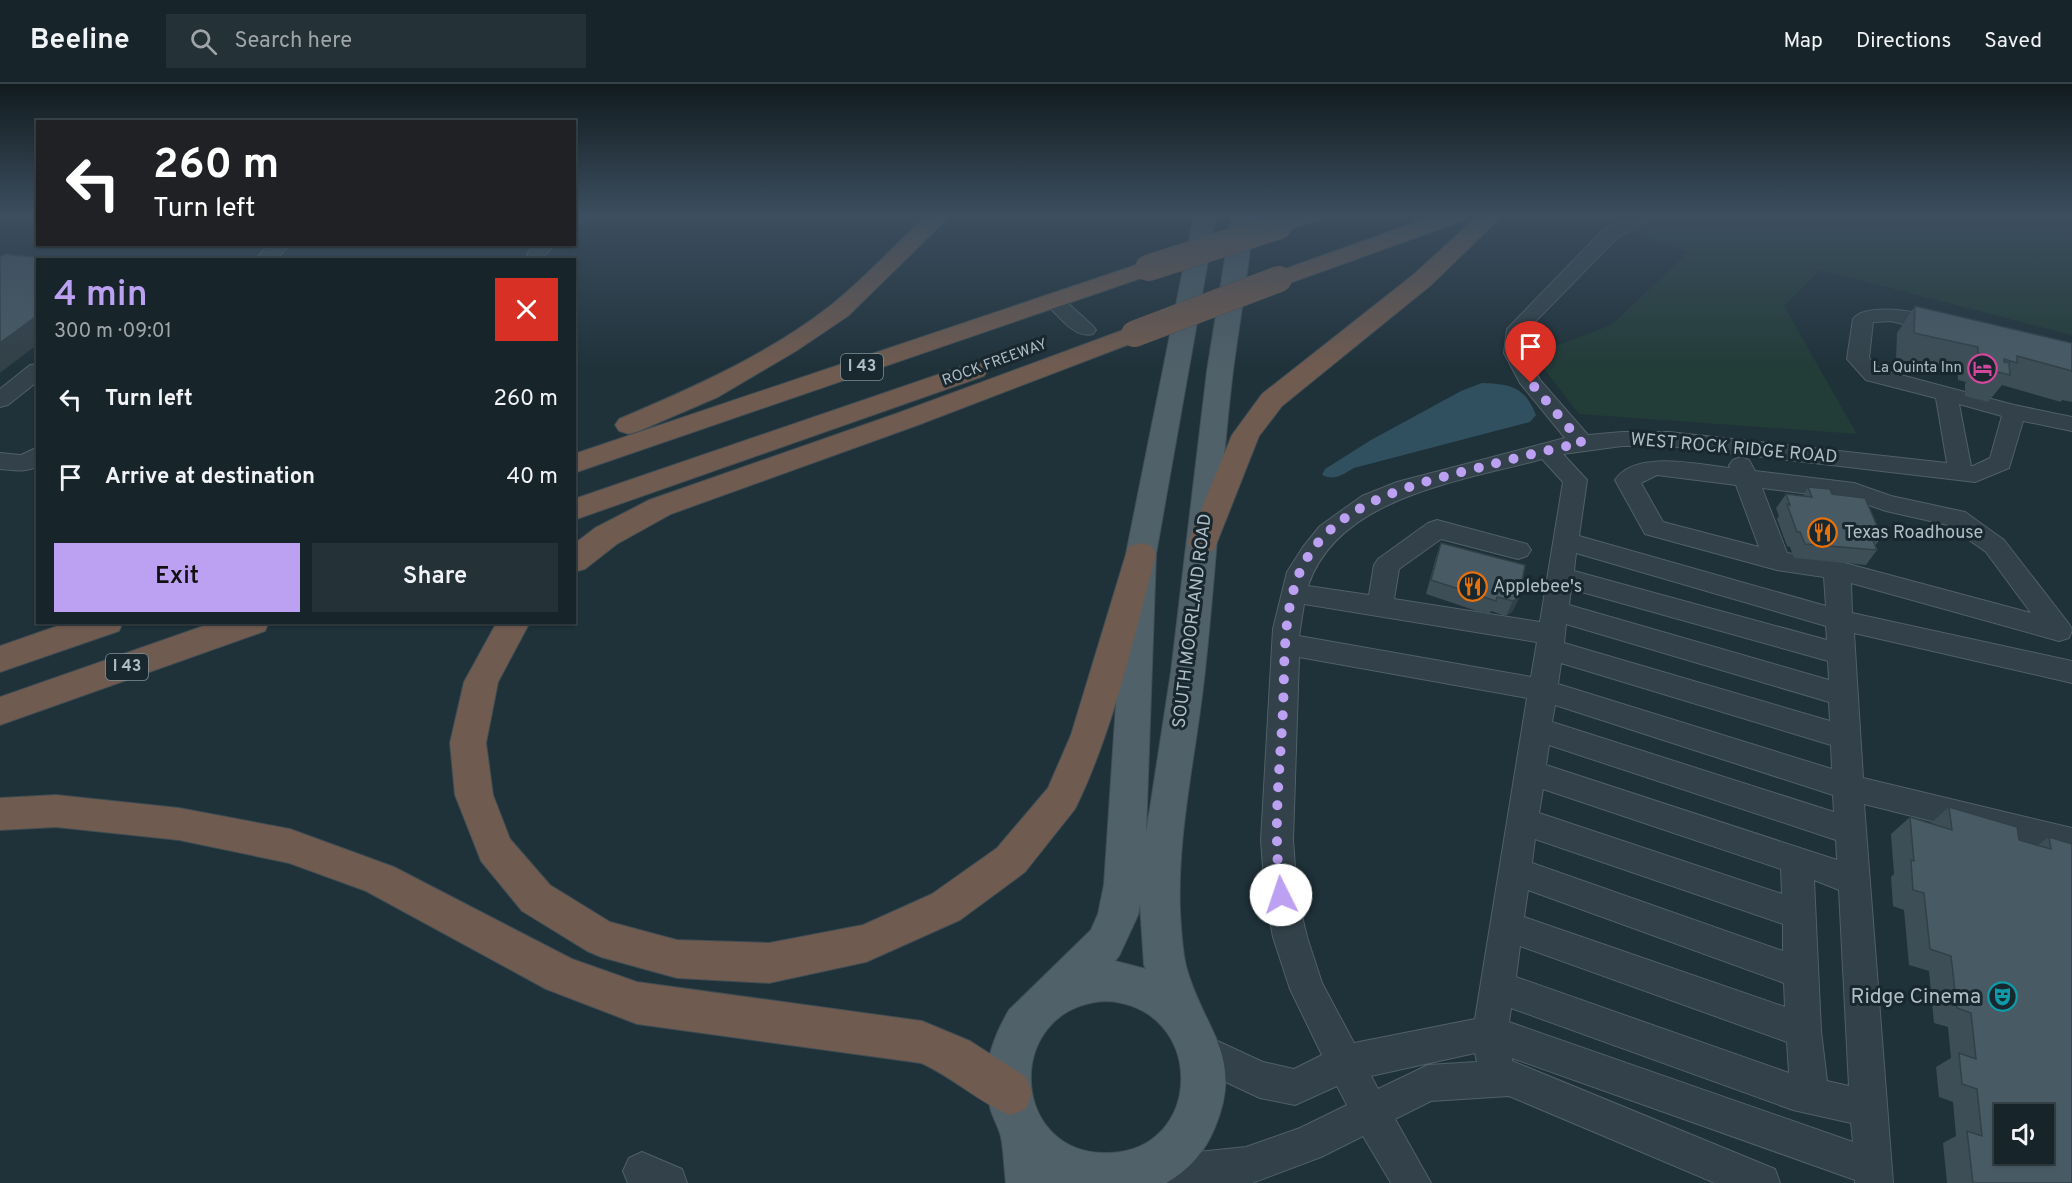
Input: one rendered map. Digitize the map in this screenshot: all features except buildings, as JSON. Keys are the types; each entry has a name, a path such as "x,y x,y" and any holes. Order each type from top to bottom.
{"highway":[{"path":"576,446 709,391 788,346 839,311 886,266"},
{"name":"I 43","path":"576,463 1153,266"},
{"path":"576,559 606,536 660,507 908,419 1137,322 1288,266"},
{"path":"1279,270 1291,266"},
{"path":"1203,542 1246,435 1272,400 1437,266"},
{"name":"ROCK FREEWAY","path":"576,509 1086,330 1137,322"},
{"path":"513,624 481,682 468,743 474,795 495,849 537,898 601,938 677,959 770,963 866,943 946,908 1011,860 1062,798 1089,735 1141,554"},
{"path":"0,659 101,624"},
{"name":"I 43","path":"0,711 247,624"},
{"path":"0,814 56,812 179,824 290,846 380,879 561,975 637,1003 922,1042 955,1056 1017,1110"}],"main road":[{"path":"1029,1183 1009,1062 1017,1033 1034,1009 1057,991 1106,943 1118,915 1124,885 1141,554 1195,266"},
{"name":"SOUTH MOORLAND ROAD","path":"1193,1038 1165,965 1160,913 1160,867 1188,672 1220,371 1235,266"},
{"path":"1017,1110 1046,1152 1059,1163 1082,1173 1107,1178 1135,1176 1171,1156 1190,1134 1202,1107 1205,1079 1193,1038 1166,1002 1141,987 1112,980 1084,981 1057,991"}],"street":[{"path":"1578,266 1517,329 1515,353 1531,383 1582,443"},
{"path":"1054,301 1086,330"},
{"path":"1960,332 1888,315 1870,314 1863,319 1858,359 1874,375 2014,412 2072,424"},
{"path":"0,400 36,372"},
{"path":"1946,394 1967,473 2001,463 2014,412"},
{"name":"WEST ROCK RIDGE ROAD","path":"1412,1183 1370,1112 1307,989 1290,937 1281,895 1276,840 1286,644 1293,593 1306,563 1329,532 1371,502 1405,488 1582,443 1622,439 1657,439 1967,473"},
{"path":"1734,447 1777,561"},
{"path":"1497,1078 1490,1033 1575,480 1547,451"},
{"path":"0,461 32,458"},
{"path":"1654,467 1854,491 1886,503 1956,518 1995,546 2059,631 1837,570 1777,561 1654,528 1627,480 1654,467"},
{"path":"1380,607 1387,566 1437,529 1518,550"},
{"path":"1566,541 1839,620 2072,672"},
{"path":"1193,1038 1260,1080 1295,1087 1345,1063 1490,1033 1874,1175 1848,787 1837,570"},
{"path":"1560,577 1841,654"},
{"path":"1293,593 1552,631 1843,695"},
{"path":"1552,631 1845,737"},
{"path":"1286,644 1543,690 1848,787 2072,842"},
{"path":"1537,729 1851,831"},
{"path":"1530,772 1854,881"},
{"path":"1523,821 1799,915"},
{"path":"1797,860 1803,1031 1810,1095"},
{"path":"1515,871 1801,973"},
{"path":"1507,926 1803,1031"},
{"path":"1498,987 1793,1092 1869,1109"},
{"path":"1135,1176 1246,1166 1308,1144 1428,1083 1509,1078 1761,1183"}],"green space":[{"path":"1674,266 2072,266 2072,335 1820,270 1784,306 1857,434 1579,414 1533,355 1611,325"}],"water":[{"path":"1482,383 1501,384 1516,389 1527,398 1536,415 1530,422 1354,468 1338,476 1322,475 1325,469 1371,440 1461,391"}],"place":[{"name":"La Quinta Inn","path":"1983,368"},
{"name":"Texas Roadhouse","path":"1823,533"},
{"name":"Applebee's","path":"1472,587"},
{"name":"Ridge Cinema","path":"2002,997"}],"route":[{"path":"1281,895 1276,840 1286,629 1300,572 1329,532 1351,514 1371,502 1405,488 1582,443 1531,383"}]}
